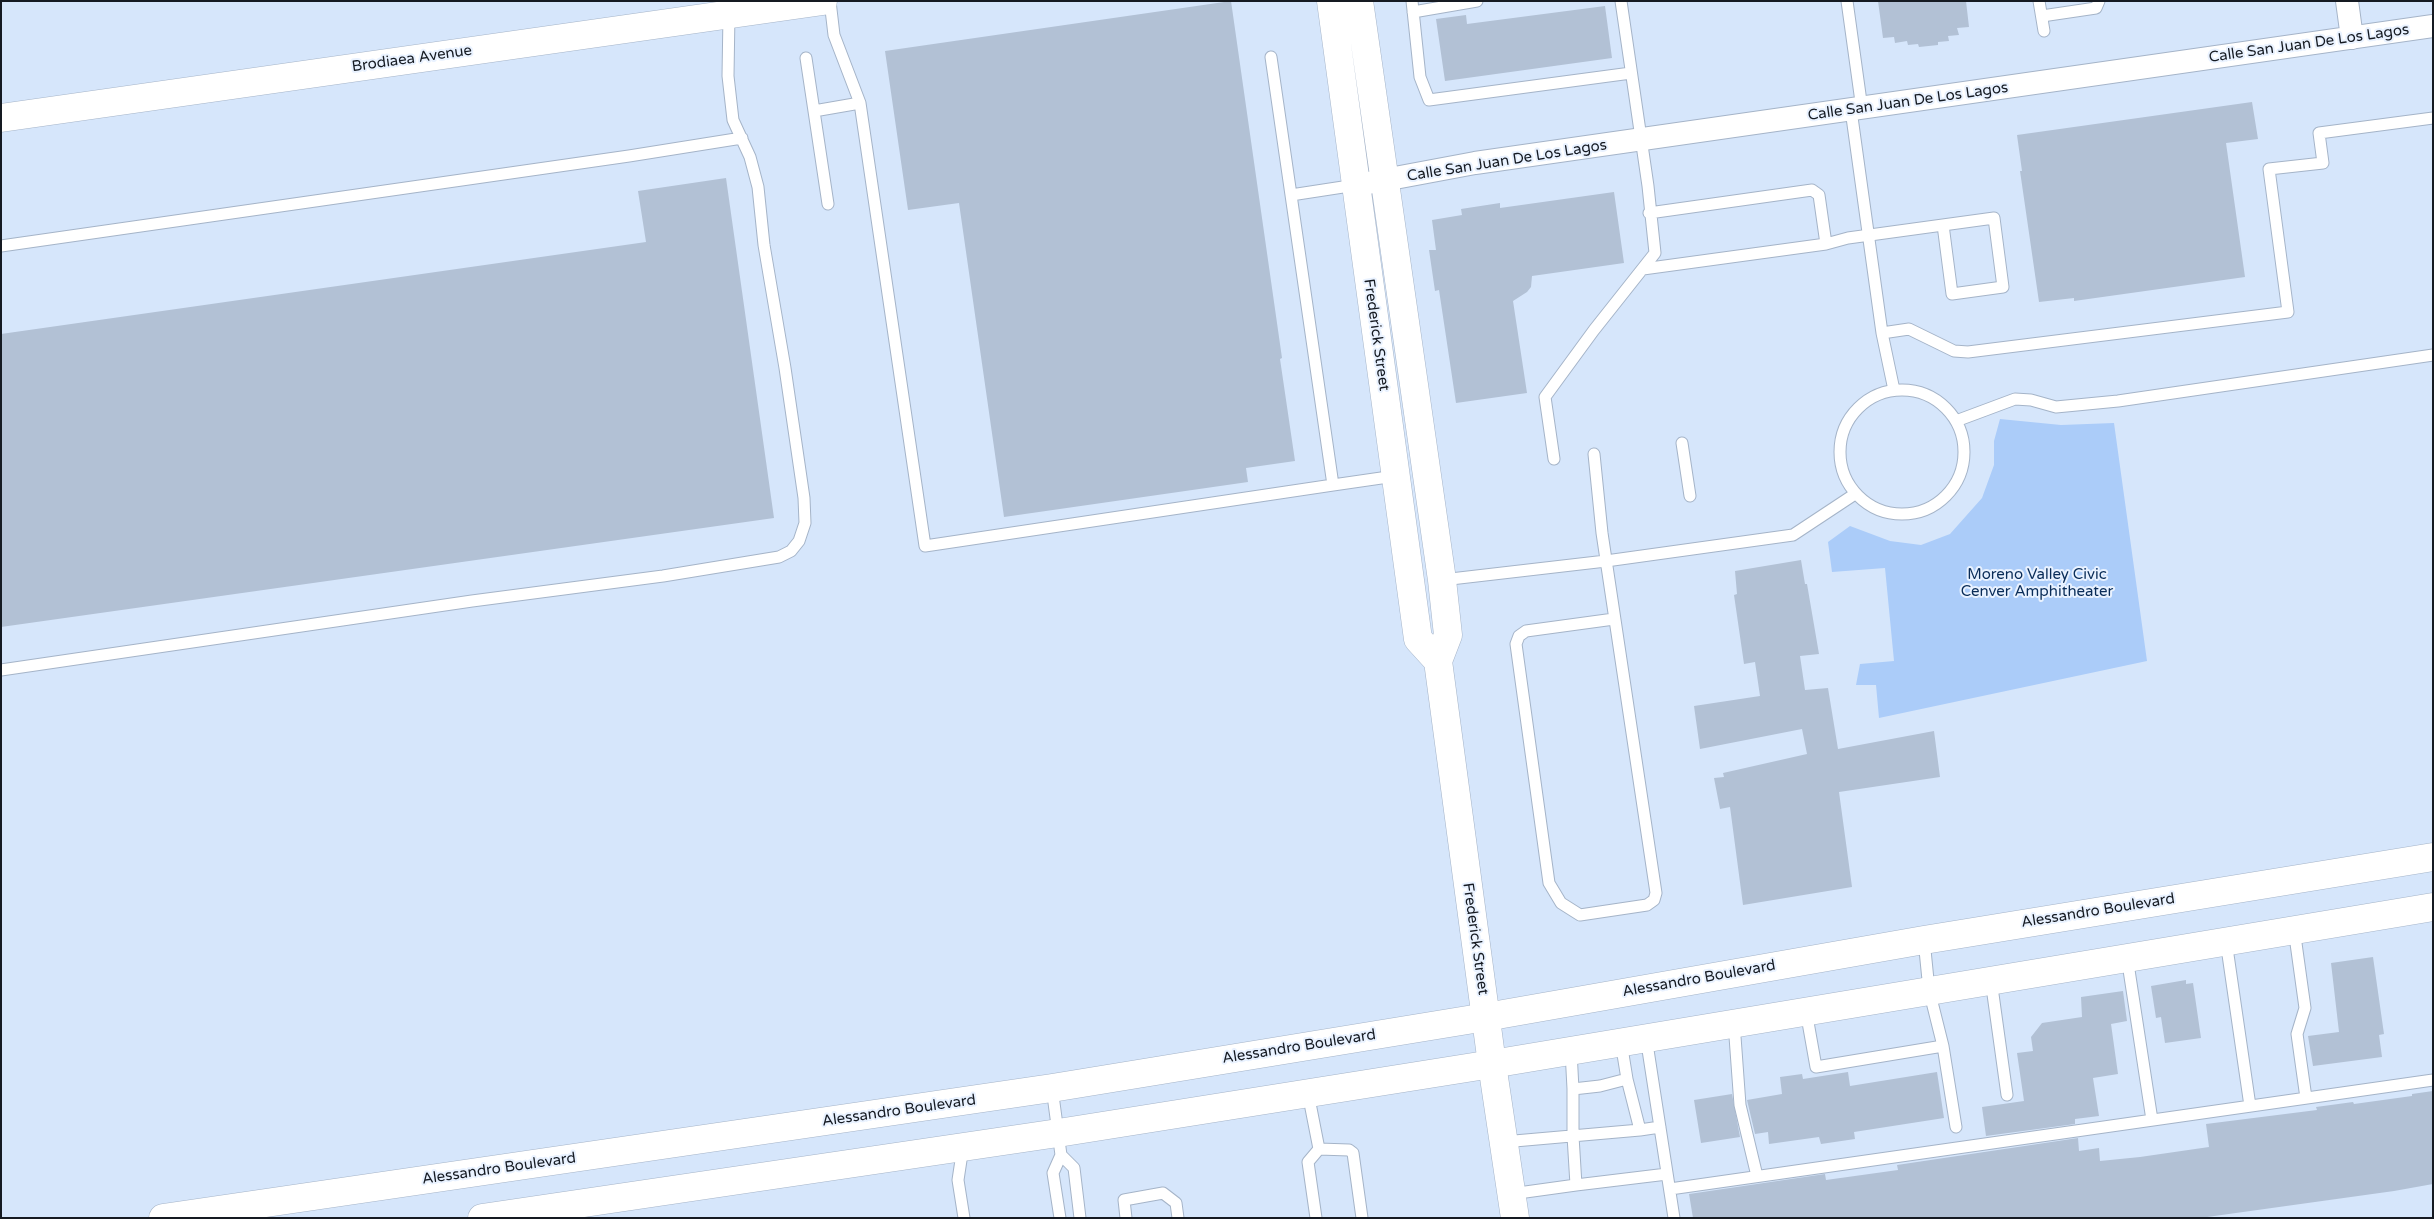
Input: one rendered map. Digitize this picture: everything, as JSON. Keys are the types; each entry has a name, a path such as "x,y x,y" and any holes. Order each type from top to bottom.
{"main road":[{"name":"Brodiaea Avenue","path":"1,118 729,8 823,1"},
{"name":"Frederick Street","path":"1330,1 1418,639 1438,661"},
{"name":"Frederick Street","path":"1359,1 1442,580 1448,635 1438,661 1513,1206"},
{"path":"1384,392 1394,399 1401,416 1425,566 1442,580"},
{"name":"Alessandro Boulevard","path":"163,1218 1052,1088 1486,1017 1924,940 2433,857"},
{"path":"482,1218 963,1146 1060,1144 1308,1093 2433,907"}],"street":[{"path":"2347,1 2352,38"},
{"name":"Calle San Juan De Los Lagos","path":"1356,185 1475,163 2433,26"}],"lane":[{"path":"830,1 834,35 860,104 925,546 1396,476"},
{"path":"1477,1 1413,6 1420,77 1429,100 1631,73"},
{"path":"1554,459 1545,397 1655,253 1641,140 1620,1"},
{"path":"1847,1 1870,235 1882,333 1894,390"},
{"path":"2040,1 2044,30"},
{"path":"2042,16 2096,8 2099,1"},
{"path":"1,670 472,601 663,576 779,557 791,551 799,541 805,523 804,498 785,368 764,245 758,187 750,156 733,120 728,76 729,8"},
{"path":"1271,57 1333,484"},
{"path":"806,58 828,204"},
{"path":"814,111 860,104"},
{"path":"1882,333 1909,329 1954,351 1968,352 2288,312 2269,170 2323,163 2319,133 2433,118"},
{"path":"1,246 629,156 742,138"},
{"path":"1292,195 1356,185"},
{"path":"1649,213 1812,190 1819,195 1826,244"},
{"path":"1643,269 1826,244 1870,235 1994,218 2003,287 1952,294 1943,225"},
{"path":"1956,421 2015,399 2031,400 2056,407 2118,401 2433,355"},
{"path":"1894,390 1918,392 1940,402 1956,421 1964,444 1963,468 1952,490 1934,506 1911,514 1886,513 1864,503 1848,484 1840,461 1841,437 1852,415 1870,398 1894,390"},
{"path":"1682,443 1690,496"},
{"path":"1594,454 1614,618 1656,893 1654,900 1647,905 1580,915 1561,904 1549,883 1516,644 1518,636 1526,631 1614,618"},
{"path":"1442,580 1606,561 1793,535 1855,494"},
{"path":"2294,929 2305,1008 2296,1034 2306,1098"},
{"path":"1924,940 1929,990 1943,1046 1956,1127"},
{"path":"2226,941 2250,1106"},
{"path":"2127,957 2152,1120"},
{"path":"1991,980 2007,1094"},
{"path":"1806,1011 1816,1067 1943,1046"},
{"path":"1734,1023 1740,1105 1756,1176"},
{"path":"1634,1040 1627,1079 1640,1130"},
{"path":"1634,1040 1660,1127 1674,1218"},
{"path":"1571,1051 1573,1089 1572,1136 1576,1185"},
{"path":"1573,1089 1600,1086 1627,1079"},
{"path":"1670,1189 2433,1080"},
{"path":"1052,1088 1060,1144 1074,1168 1080,1218"},
{"path":"1308,1093 1319,1149"},
{"path":"1503,1142 1660,1127"},
{"path":"1060,1144 1052,1172 1060,1218"},
{"path":"963,1146 958,1180 964,1218"},
{"path":"1316,1218 1308,1162 1319,1149"},
{"path":"1319,1149 1349,1150 1353,1154 1362,1218"},
{"path":"1513,1206 1576,1185 1667,1174"},
{"path":"1126,1218 1124,1200 1163,1193 1176,1203 1178,1218"}],"green space":[{"name":"Moreno Valley Civic Cenver Amphitheater","path":"2000,419 2061,425 2114,423 2147,661 1879,718 1876,685 1856,685 1860,664 1894,661 1885,568 1832,572 1828,542 1850,526 1890,541 1921,545 1950,534 1982,498 1994,465 1994,441"}],"building":[{"path":"1231,1 1295,461 1246,468 1248,482 1004,517 959,203 908,210 885,51"},
{"path":"1878,1 1966,1 1969,27 1957,28 1959,35 1948,36 1949,41 1938,42 1938,45 1919,47 1918,44 1908,45 1907,41 1895,43 1894,37 1883,38"},
{"path":"1605,6 1612,58 1445,81 1436,19 1466,15 1467,24"},
{"path":"2252,102 2258,139 2226,143 2245,277 2074,301 2074,298 2039,302 2020,171 2022,171 2017,135"},
{"path":"726,178 774,518 1,627 1,334 646,242 638,191"},
{"path":"1614,192 1624,263 1532,276 1531,287 1513,301 1527,393 1456,403 1439,290 1435,291 1429,250 1436,250 1432,220 1462,215 1461,209 1500,203 1500,208"},
{"path":"1801,560 1819,654 1800,656 1805,690 1828,688 1838,749 1934,731 1940,777 1839,792 1852,887 1743,905 1730,807 1720,809 1714,778 1724,777 1723,773 1807,754 1802,729 1700,749 1694,706 1760,696 1755,662 1744,664 1734,595 1737,594 1735,571"},
{"path":"2373,957 2384,1034 2379,1035 2382,1057 2313,1066 2308,1036 2339,1032 2331,963"},
{"path":"2186,980 2186,984 2193,983 2201,1038 2165,1043 2161,1017 2156,1018 2151,986"},
{"path":"2123,991 2127,1021 2111,1024 2118,1074 2093,1078 2099,1116 2075,1119 2075,1124 1986,1136 1982,1107 2024,1101 2017,1053 2033,1051 2031,1037 2042,1023 2082,1017 2081,997"},
{"path":"1848,1072 1850,1086 1937,1072 1944,1118 1854,1132 1855,1139 1821,1144 1819,1137 1769,1144 1768,1132 1755,1134 1747,1100 1782,1094 1780,1077 1802,1074 1803,1079"},
{"path":"2433,1091 2433,1184 2200,1218 1693,1218 1689,1194 1825,1174 1826,1180 1898,1170 1897,1165 2078,1138 2079,1151 2099,1148 2100,1161 2140,1157 2209,1147 2206,1124 2317,1110 2316,1107 2353,1102 2354,1104 2412,1096 2412,1094"},
{"path":"1732,1094 1740,1137 1701,1143 1694,1100"}]}
